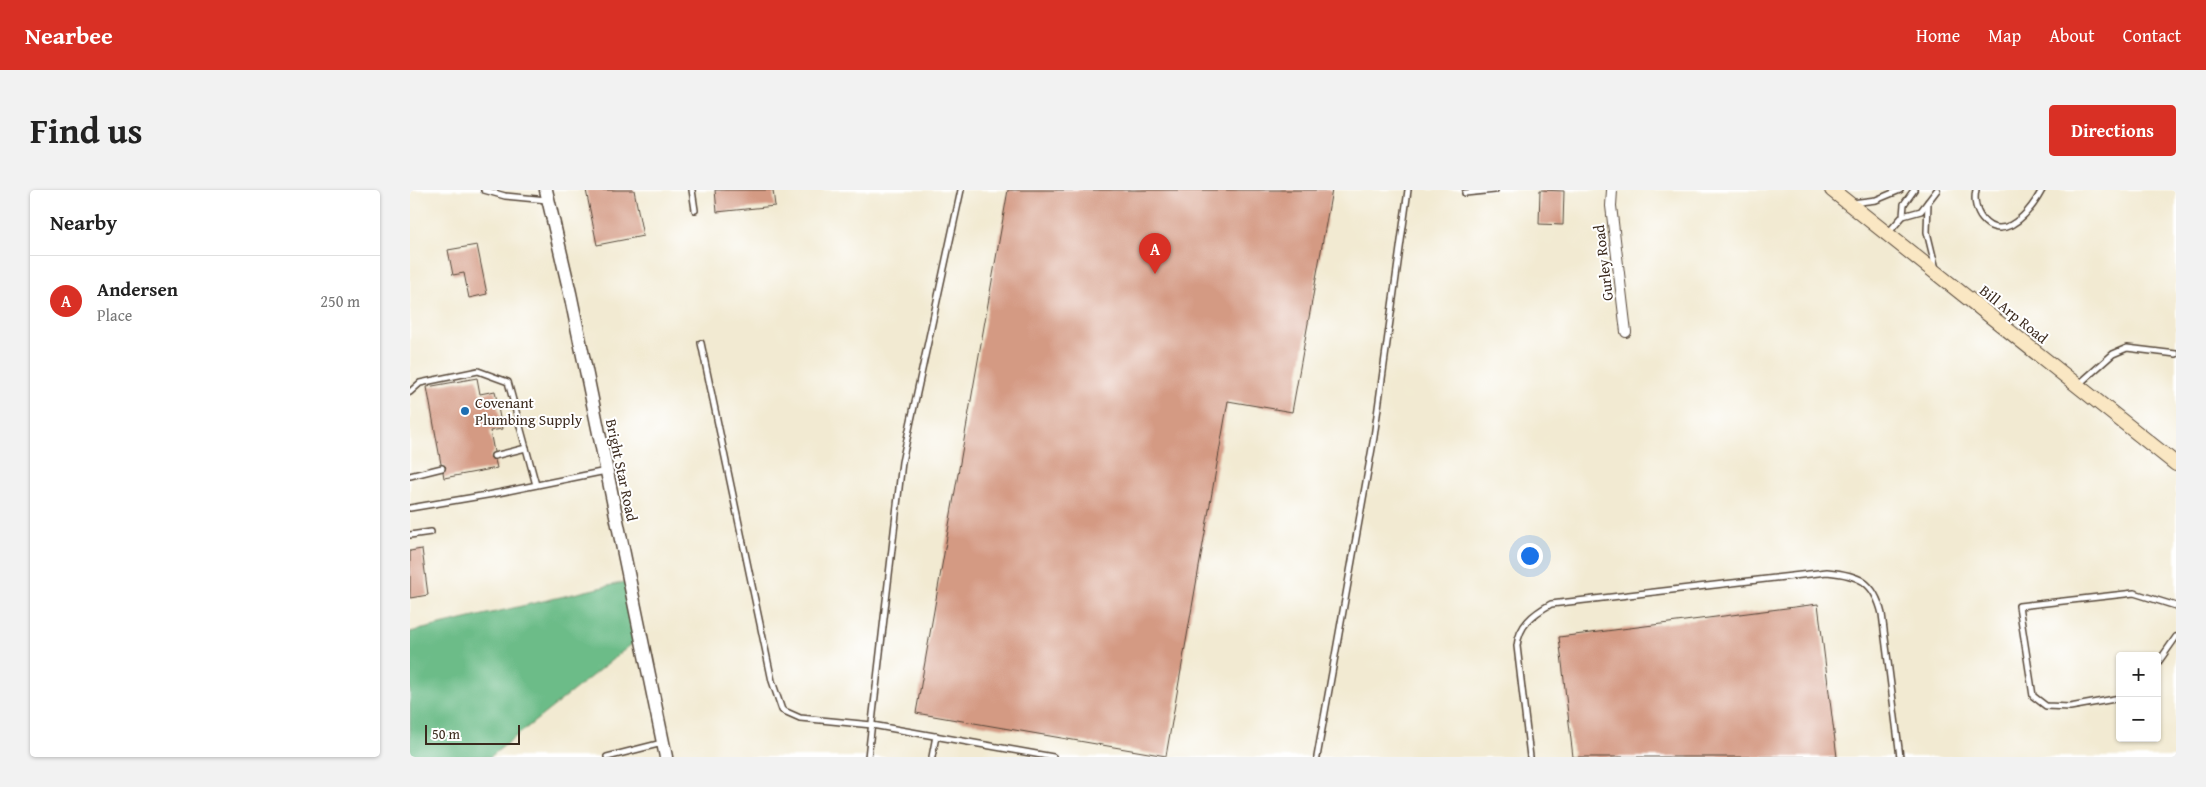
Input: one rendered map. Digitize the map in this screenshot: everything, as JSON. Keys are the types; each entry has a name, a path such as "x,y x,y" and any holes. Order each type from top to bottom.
{"main road":[{"name":"Bill Arp Road","path":"1832,190 2176,464"}],"street":[{"name":"Gurley Road","path":"1612,190 1611,206 1626,332"},
{"name":"Bright Star Road","path":"547,195 568,284 666,757"}],"lane":[{"path":"484,190 505,196 547,195"},
{"path":"692,190 695,210"},
{"path":"868,757 902,462 961,190"},
{"path":"1317,757 1374,437 1408,190"},
{"path":"1465,194 1495,190"},
{"path":"1849,203 1876,200 1900,190"},
{"path":"1903,216 1904,204 1914,190"},
{"path":"1888,234 1903,216 1921,211 1937,190"},
{"path":"1976,190 1974,206 1979,217 1986,224 1996,228 2009,226 2020,218 2042,190"},
{"path":"1928,202 1926,232 1938,274"},
{"path":"701,343 770,672 782,710 800,718 872,725 1022,754 1053,757"},
{"path":"2078,385 2113,354 2127,348 2176,354"},
{"path":"410,392 420,383 478,371 508,382 536,485"},
{"path":"494,456 526,448"},
{"path":"410,476 442,468"},
{"path":"410,508 606,471"},
{"path":"410,535 431,532"},
{"path":"1530,757 1518,634 1538,611 1551,604 1826,572 1846,574 1867,583 1878,597 1882,614 1900,757"},
{"path":"2116,699 2070,707 2046,706 2033,696 2019,606 2134,593 2176,606"},
{"path":"2161,658 2176,637"},
{"path":"932,757 936,736"},
{"path":"606,757 663,743"}],"green space":[{"path":"629,581 642,636 490,757 410,757 410,632"}],"building":[{"path":"586,190 634,190 643,236 597,245"},
{"path":"715,190 773,190 775,206 717,212"},
{"path":"1008,190 1332,190 1292,412 1228,401 1166,756 916,713"},
{"path":"1540,190 1564,191 1563,225 1539,224"},
{"path":"477,245 487,294 469,298 464,273 453,275 448,250"},
{"name":"Covenant Plumbing Supply","path":"477,378 480,394 495,391 502,429 490,431 494,452 490,457 495,460 497,468 444,478 443,472 446,467 441,464 427,387"},
{"path":"422,549 428,595 410,598 410,551"},
{"path":"1818,604 1837,757 1573,757 1559,637"}],"place":[{"name":"Andersen","path":"1155,274"},
{"name":"Covenant Plumbing Supply","path":"465,411"}]}
